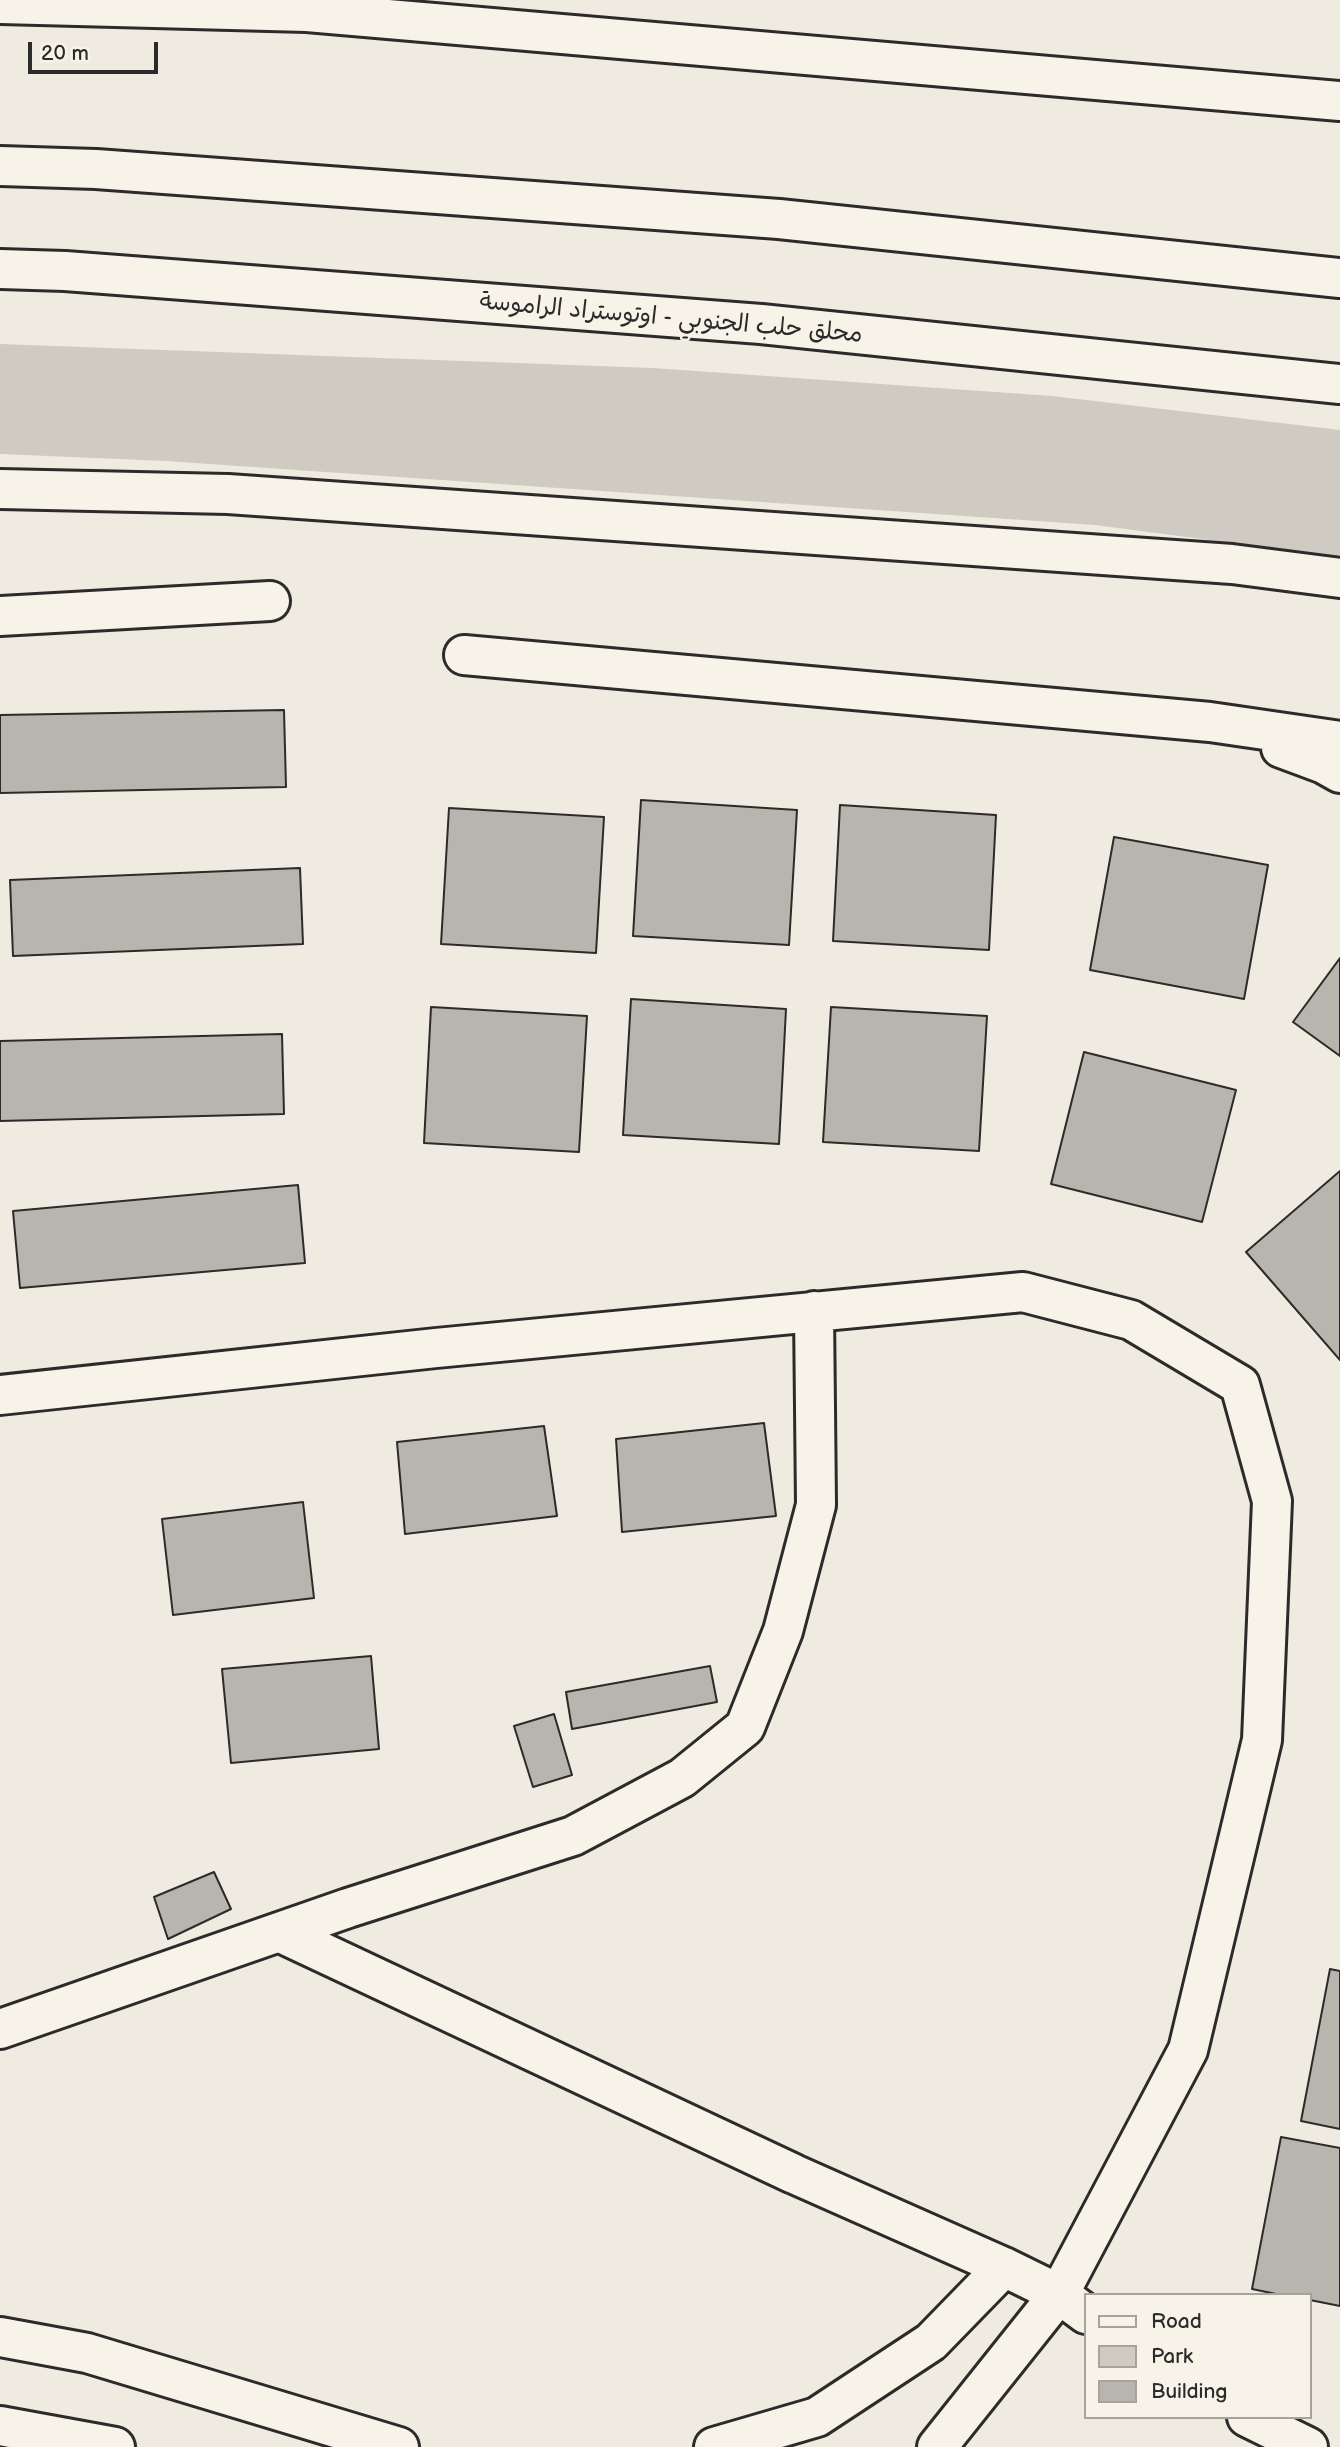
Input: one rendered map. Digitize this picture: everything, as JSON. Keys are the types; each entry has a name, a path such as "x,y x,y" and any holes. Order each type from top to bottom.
{"main road":[{"path":"0,4 307,12 1340,102"},
{"path":"0,166 96,169 779,219 1340,278"},
{"name":"محلق حلب الجنوبي - اوتوستراد الراموسة","path":"0,269 65,271 761,324 1340,384"},
{"path":"0,489 228,494 1232,564 1340,578"},
{"path":"0,616 270,601"},
{"path":"464,655 1210,722 1340,741"},
{"path":"1210,722 1324,764 1340,773"},
{"path":"0,1395 408,1351 1023,1293 1131,1320 1240,1385 1272,1501 1262,1740 1188,2050 1072,2304 937,2447"},
{"path":"0,2029 279,1932 573,1836 682,1778 745,1727 782,1631 816,1505 814,1311"},
{"path":"279,1932 794,2174 1004,2267 1072,2304"},
{"path":"714,2447 817,2417 931,2342 1004,2267"},
{"path":"0,2337 87,2353 399,2447"},
{"path":"1251,2419 1308,2447"},
{"path":"0,2426 115,2447"}],"green space":[{"path":"0,344 653,368 1052,396 1340,430 1340,557 1095,525 166,461 0,454"}],"building":[{"path":"284,710 286,787 0,793 0,715"},
{"path":"641,800 797,810 789,945 633,936"},
{"path":"840,805 996,815 989,950 833,941"},
{"path":"449,808 604,817 596,953 441,944"},
{"path":"1114,837 1268,865 1244,999 1090,970"},
{"path":"300,868 303,944 13,956 10,880"},
{"path":"1340,958 1340,1056 1293,1022"},
{"path":"631,999 786,1009 779,1144 623,1135"},
{"path":"431,1007 587,1016 579,1152 424,1143"},
{"path":"831,1007 987,1016 979,1151 823,1142"},
{"path":"282,1034 284,1114 0,1121 0,1041"},
{"path":"1084,1052 1236,1090 1202,1222 1051,1184"},
{"path":"1340,1171 1340,1360 1246,1252"},
{"path":"298,1185 305,1263 20,1288 13,1211"},
{"path":"764,1423 776,1516 622,1532 616,1439"},
{"path":"544,1426 557,1516 405,1534 397,1442"},
{"path":"303,1502 314,1598 173,1615 162,1519"},
{"path":"371,1656 379,1749 231,1763 222,1669"},
{"path":"710,1666 717,1702 572,1729 566,1692"},
{"path":"554,1714 572,1775 533,1787 514,1726"},
{"path":"214,1872 231,1909 168,1939 154,1897"},
{"path":"1330,1969 1340,1971 1340,2129 1301,2121"},
{"path":"1281,2137 1340,2148 1340,2306 1312,2300 1312,2293 1271,2293 1252,2289"}]}
